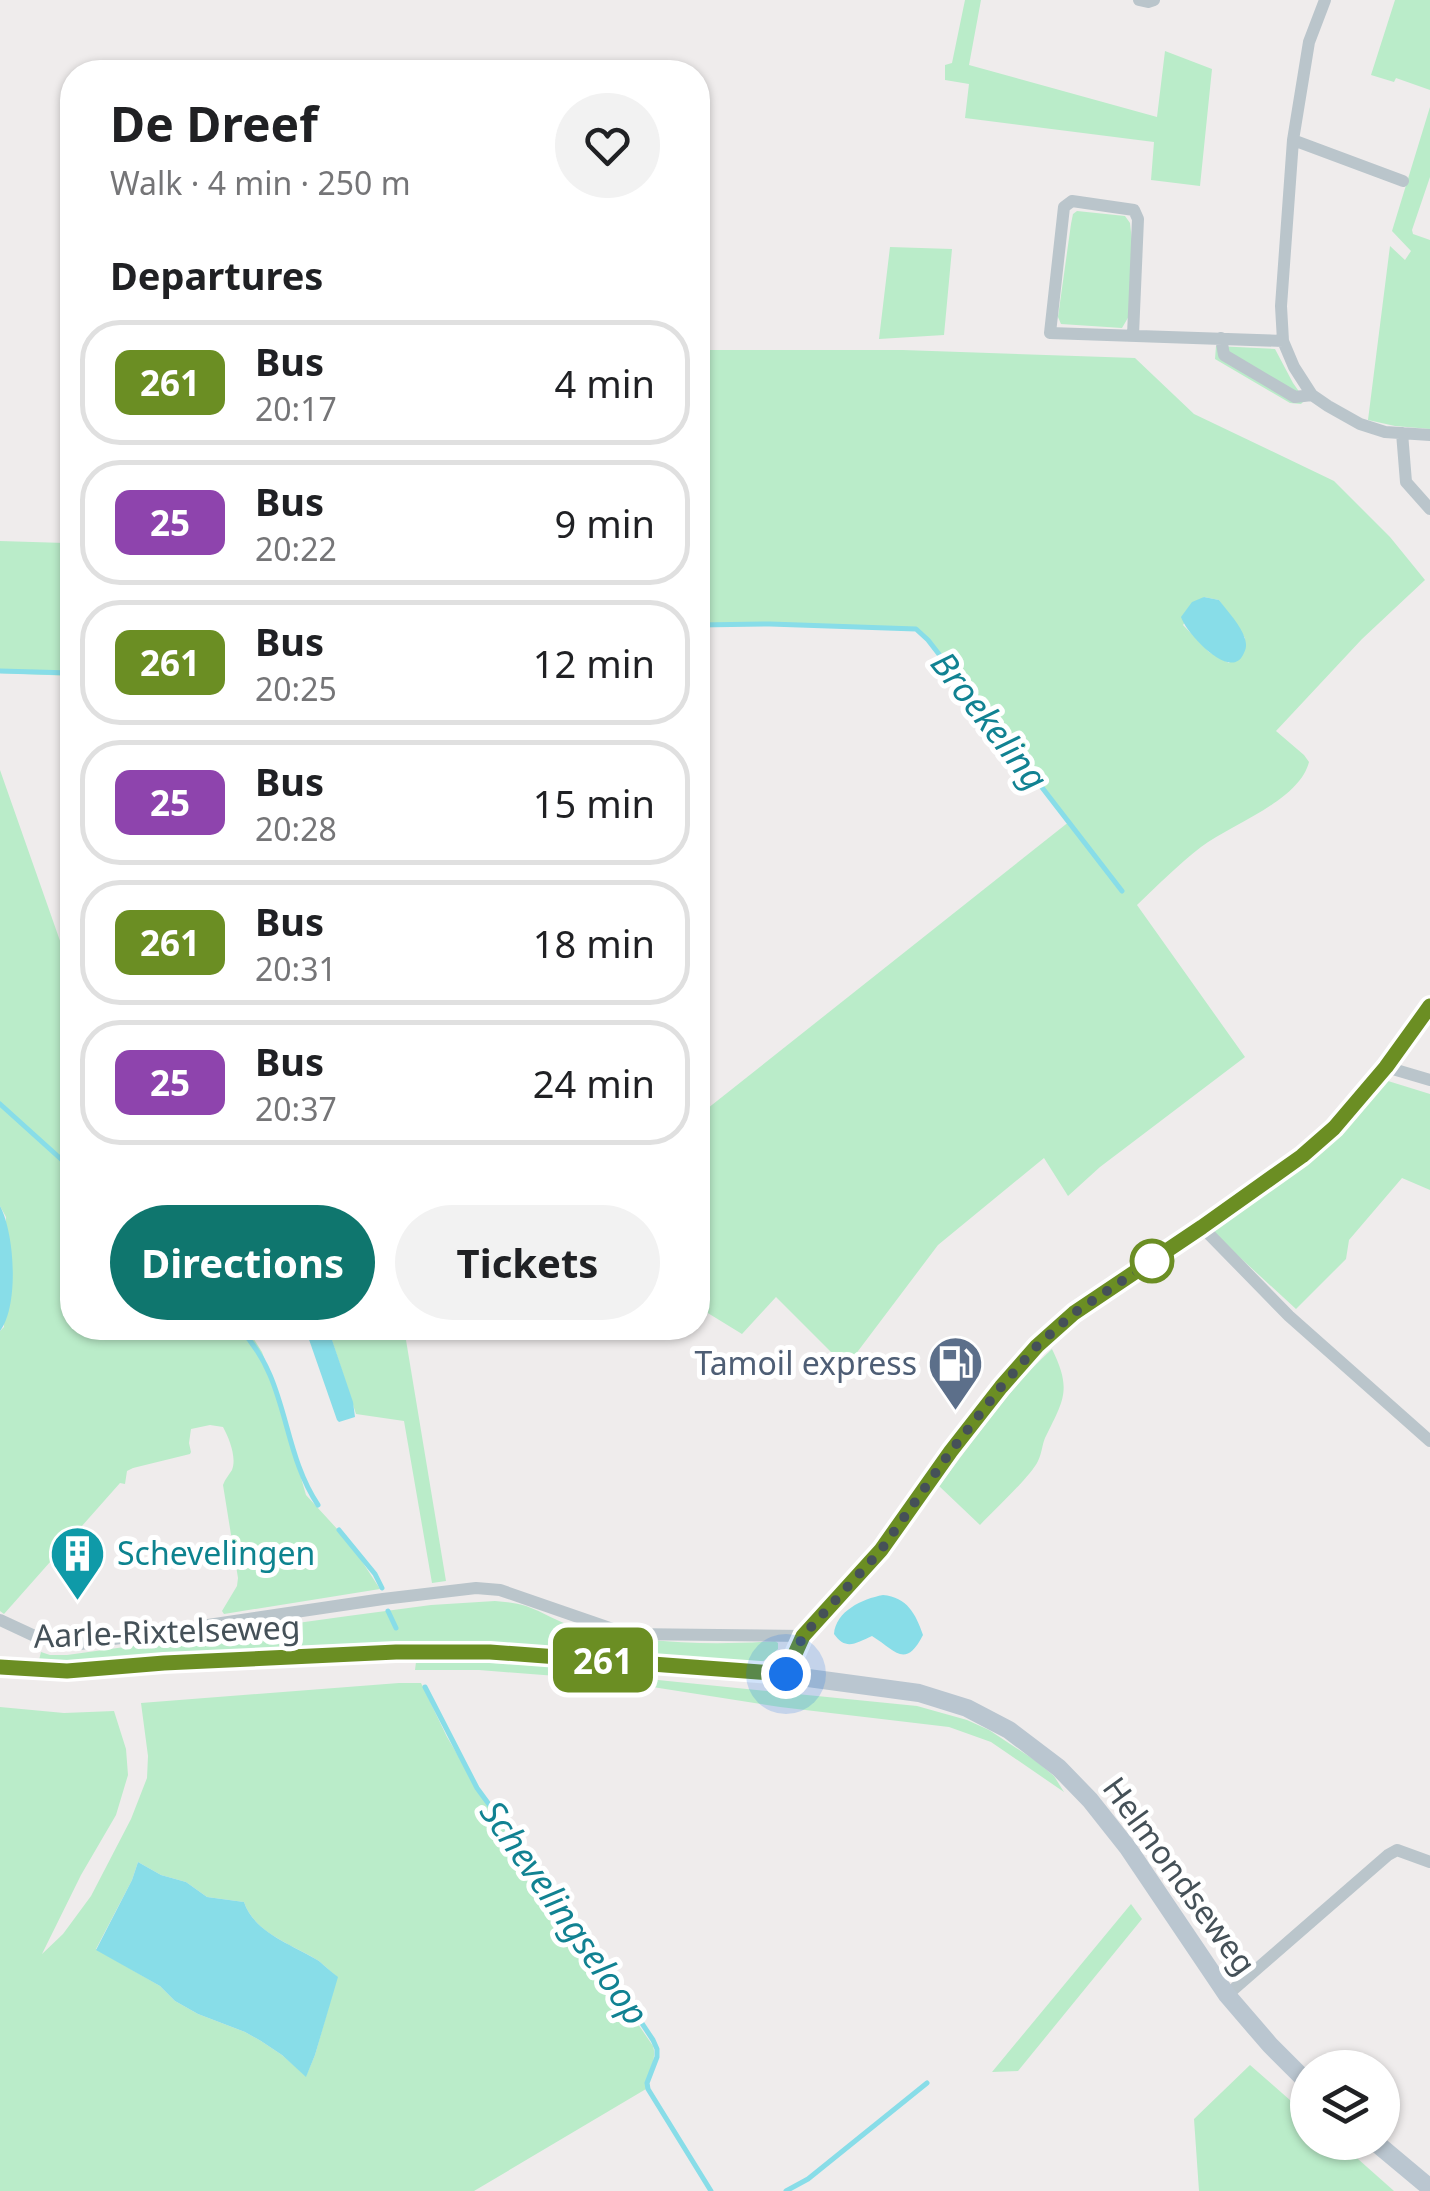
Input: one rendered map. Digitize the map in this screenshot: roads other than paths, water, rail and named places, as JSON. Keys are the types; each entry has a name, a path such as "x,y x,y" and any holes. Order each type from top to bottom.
{"street":[{"path":"1139,0 1154,0"},
{"path":"1325,0 1309,42 1293,140 1281,306 1283,341 1312,395 1360,424 1385,432 1430,435"},
{"path":"1293,140 1403,181"},
{"path":"1132,335 1138,220 1134,210 1072,201 1064,207 1050,333 1283,341"},
{"path":"1221,338 1224,355 1295,398 1312,395"},
{"path":"1402,433 1406,482 1430,508"},
{"path":"786,1674 803,1636 881,1550 951,1451 1037,1346 1074,1313 1302,1156 1334,1128 1386,1067 1430,1006"},
{"path":"1386,1067 1430,1080"},
{"path":"1202,1227 1289,1316 1430,1441"},
{"name":"Aarle-Rixtelseweg","path":"0,1620 41,1639 80,1644 476,1588 500,1590 627,1634 803,1636"},
{"name":"Aarle-Rixtelseweg","path":"0,1667 67,1671 396,1652"},
{"name":"Helmondseweg","path":"396,1652 561,1656 786,1674 919,1693 966,1708 1009,1730 1059,1768 1090,1800 1128,1848 1227,1995 1290,2065"},
{"path":"1227,1995 1388,1855 1398,1850 1430,1862"},
{"path":"1397,2160 1430,2188"}],"water":[{"path":"1204,597 1219,600 1241,629 1246,647 1237,661 1219,659 1209,652 1181,617 1192,602"},
{"path":"0,1206 9,1234 13,1270 10,1305 0,1331"},
{"path":"309,1340 332,1340 355,1417 337,1420"},
{"path":"883,1595 898,1599 914,1614 923,1635 911,1652 899,1654 872,1636 847,1644 834,1634 851,1607"},
{"path":"138,1862 161,1875 186,1882 207,1897 244,1902 266,1930 319,1961 338,1977 306,2077 261,2041 198,2014 175,2001 160,1986 96,1950"}],"waterway":[{"name":"Broekeling","path":"710,625 916,629 1122,891"},
{"name":"Broekeling","path":"0,671 60,673"},
{"name":"Schevelingseloop","path":"0,1104 60,1158"},
{"name":"Schevelingseloop","path":"249,1340 268,1370 297,1461 318,1505"},
{"name":"Schevelingseloop","path":"339,1530 382,1588"},
{"name":"Schevelingseloop","path":"388,1611 396,1628"},
{"name":"Schevelingseloop","path":"425,1687 477,1788 570,1915 653,2040 657,2057 648,2089 711,2191"},
{"name":"Schevelingseloop","path":"786,2191 808,2179 927,2083"}],"place":[{"name":"Tamoil express","path":"956,1413"},
{"name":"Schevelingen","path":"78,1603"}]}
